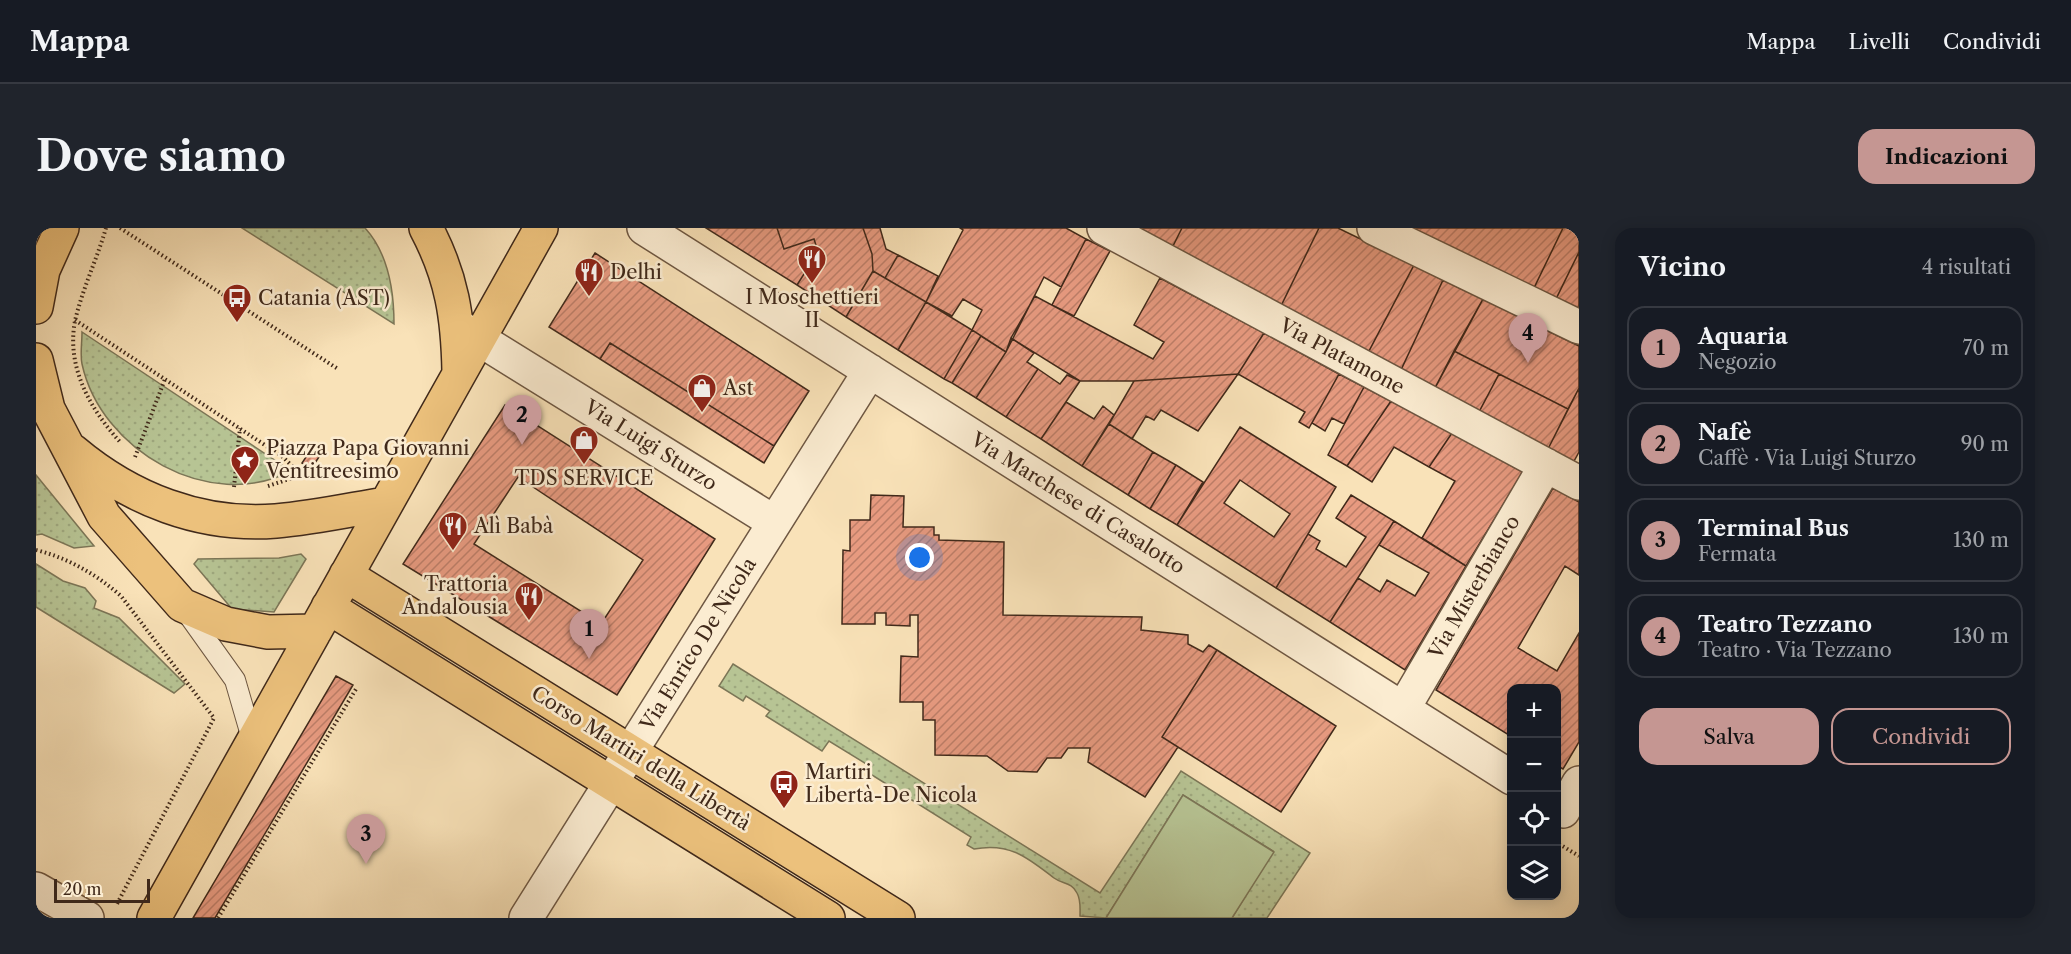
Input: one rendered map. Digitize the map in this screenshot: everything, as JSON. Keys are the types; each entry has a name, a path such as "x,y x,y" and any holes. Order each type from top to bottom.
{"main road":[{"path":"36,238 49,228"},
{"path":"36,307 43,270 62,228"},
{"path":"426,228 439,253 468,332"},
{"path":"154,918 459,372 468,332 541,228"},
{"path":"36,360 48,409 50,439 104,516 182,605 226,624 268,632 322,619"},
{"path":"50,439 139,496 183,512 229,521 276,521 386,504"},
{"name":"Corso Martiri della Libertà","path":"346,575 894,917"},
{"name":"Corso Martiri della Libertà","path":"322,619 365,629 828,918"}],"street":[{"name":"Via Marchese di Casalotto","path":"644,228 1507,775"},
{"name":"Via Platamone","path":"1104,228 1579,483"},
{"path":"1374,228 1579,327"},
{"name":"Via Luigi Sturzo","path":"468,332 774,522"},
{"name":"Via Enrico De Nicola","path":"526,918 870,371"},
{"name":"Via Misterbianco","path":"1403,709 1546,465"},
{"path":"1564,820 1579,783"},
{"path":"36,889 98,909"}],"lane":[{"path":"182,605 234,680 253,742"}],"path":[{"path":"106,228 75,321 75,364 85,393 100,417 135,458 146,463"},
{"path":"120,228 338,369"},
{"path":"75,321 283,457 302,476"},
{"path":"135,458 165,379"},
{"path":"224,490 235,492 240,428"},
{"path":"266,486 326,467"},
{"path":"36,550 67,560 103,580 121,596 214,718 117,904 98,909"},
{"path":"218,918 357,689"},
{"path":"1564,820 1579,856"}],"green space":[{"path":"242,228 365,228 379,249 388,273 393,299 394,324"},
{"path":"82,332 291,471 260,482 227,484 194,479 163,466 135,447 111,423 93,395 82,364"},
{"path":"36,475 94,546 74,548 42,534 36,535"},
{"path":"301,554 306,559 274,612 232,609 194,564 198,559 279,558"},
{"path":"36,564 63,581 85,588 96,601 94,608 119,618 185,684 174,693 36,607"},
{"path":"733,664 1100,893 1181,771 1310,853 1267,918 1232,918 1273,851 1183,795 1106,918 1080,916 1078,896 1070,885 1057,880 1018,853 987,847 974,849 967,845 971,837 864,770 868,765 829,741 822,751 766,716 770,711 746,696 743,701 719,686"},
{"path":"1183,795 1274,852 1232,918 1106,918"}],"building":[{"path":"706,228 777,228 784,249 814,239 818,252 797,285"},
{"path":"777,228 863,228 872,254 873,271 846,317 797,285 818,252 814,239 784,249"},
{"path":"863,228 880,228 886,249 898,255 885,278 873,271 872,254"},
{"path":"960,228 1066,228 1086,239 1061,287 1044,277 1006,352 972,330 982,310 963,299 952,316 926,302 963,230"},
{"path":"1136,228 1182,228 1172,248"},
{"path":"1182,228 1319,228 1281,306 1172,248"},
{"path":"1319,228 1338,228 1414,265 1368,353 1281,306"},
{"path":"1409,228 1563,228 1534,288"},
{"path":"1563,228 1579,228 1579,252 1556,299 1534,288"},
{"path":"1086,239 1110,251 1074,316 1052,305"},
{"path":"1579,252 1579,310 1556,299"},
{"path":"595,253 809,391 774,446 610,343 600,359 549,327"},
{"path":"898,255 938,276 926,302 885,278"},
{"path":"1414,265 1443,280 1401,370 1368,353"},
{"path":"873,271 926,302 898,350 846,317"},
{"path":"1160,278 1264,333 1238,374 1134,381 1080,381 1011,338 1035,296 1153,359 1164,342 1134,325"},
{"path":"1443,280 1483,299 1435,388 1401,370"},
{"path":"1483,299 1579,346 1579,388 1568,409 1454,351"},
{"path":"926,302 972,330 944,379 898,350"},
{"path":"972,330 981,336 952,383 944,379"},
{"path":"1264,333 1339,374 1309,428 1299,422 1305,412 1238,374"},
{"path":"981,336 1006,352 976,398 952,383"},
{"path":"1011,338 1034,353 1027,362 1038,369 1006,417 976,398 1006,352"},
{"path":"610,343 774,446 764,463 600,359"},
{"path":"1454,351 1499,374 1479,412 1435,388"},
{"path":"1038,369 1060,384 1067,375 1080,381 1041,439 1006,417"},
{"path":"1238,374 1198,431 1161,410 1154,420 1146,416 1132,439 1109,424 1134,381"},
{"path":"1339,374 1364,387 1344,424 1332,418 1325,431 1312,423"},
{"path":"1499,374 1568,409 1548,449 1479,412"},
{"path":"1364,387 1391,401 1347,466 1328,455"},
{"path":"1579,388 1579,452 1573,463 1548,449"},
{"path":"1391,401 1452,433 1429,467 1394,447 1372,482 1347,466"},
{"path":"1066,402 1094,419 1103,406 1114,415 1082,466 1041,439"},
{"path":"505,405 715,539 617,695 403,564","holes":["518,477 643,560 601,624 474,544"]},
{"path":"1109,424 1153,452 1128,495 1082,466"},
{"path":"1240,427 1336,487 1276,588 1177,525","holes":["1240,480 1290,514 1274,537 1224,503"]},
{"path":"1452,433 1523,472 1466,566 1422,538 1455,481 1429,467"},
{"path":"310,451 319,457 311,469 302,463"},
{"path":"1153,452 1176,465 1150,509 1128,495"},
{"path":"1176,465 1203,482 1177,525 1150,509"},
{"path":"1553,488 1579,502 1579,575 1565,566 1518,648 1557,671 1579,633 1579,742 1563,769 1561,768 1561,684 1507,684 1507,734 1436,690"},
{"path":"871,495 904,496 903,527 934,527 934,535 939,535 939,540 1004,542 1003,615 1142,617 1141,630 1188,635 1188,644 1203,652 1209,645 1217,650 1162,737 1178,747 1145,797 1088,762 1090,748 1068,748 1061,758 1047,758 1037,772 1008,771 987,756 935,755 935,720 923,720 923,702 900,702 901,656 918,657 918,615 910,615 910,626 886,625 886,613 875,613 875,624 842,624 843,550 850,551 850,520 870,520"},
{"path":"1351,495 1394,521 1330,622 1276,588 1308,534 1320,541 1316,549 1346,567 1366,537 1336,518"},
{"path":"1394,521 1466,566 1405,670 1330,622 1358,578 1380,592 1387,580 1415,596 1429,573 1379,545"},
{"path":"1217,650 1336,726 1281,812 1162,737"},
{"path":"336,676 353,685 215,918 193,918"}],"place":[{"name":"I Moschettieri II","path":"812,284"},
{"name":"Delhi","path":"589,298"},
{"name":"Catania (AST)","path":"237,324"},
{"name":"Teatro Tezzano","path":"1528,363"},
{"name":"Ast","path":"702,414"},
{"name":"Nafè","path":"522,445"},
{"name":"TDS SERVICE","path":"584,466"},
{"name":"Piazza Papa Giovanni Ventitreesimo","path":"245,486"},
{"name":"Alì Babà","path":"453,552"},
{"name":"Trattoria Andalousia","path":"529,622"},
{"name":"Aquaria","path":"589,659"},
{"name":"Martiri Libertà-De Nicola","path":"784,810"},
{"name":"Terminal Bus","path":"366,864"}]}
